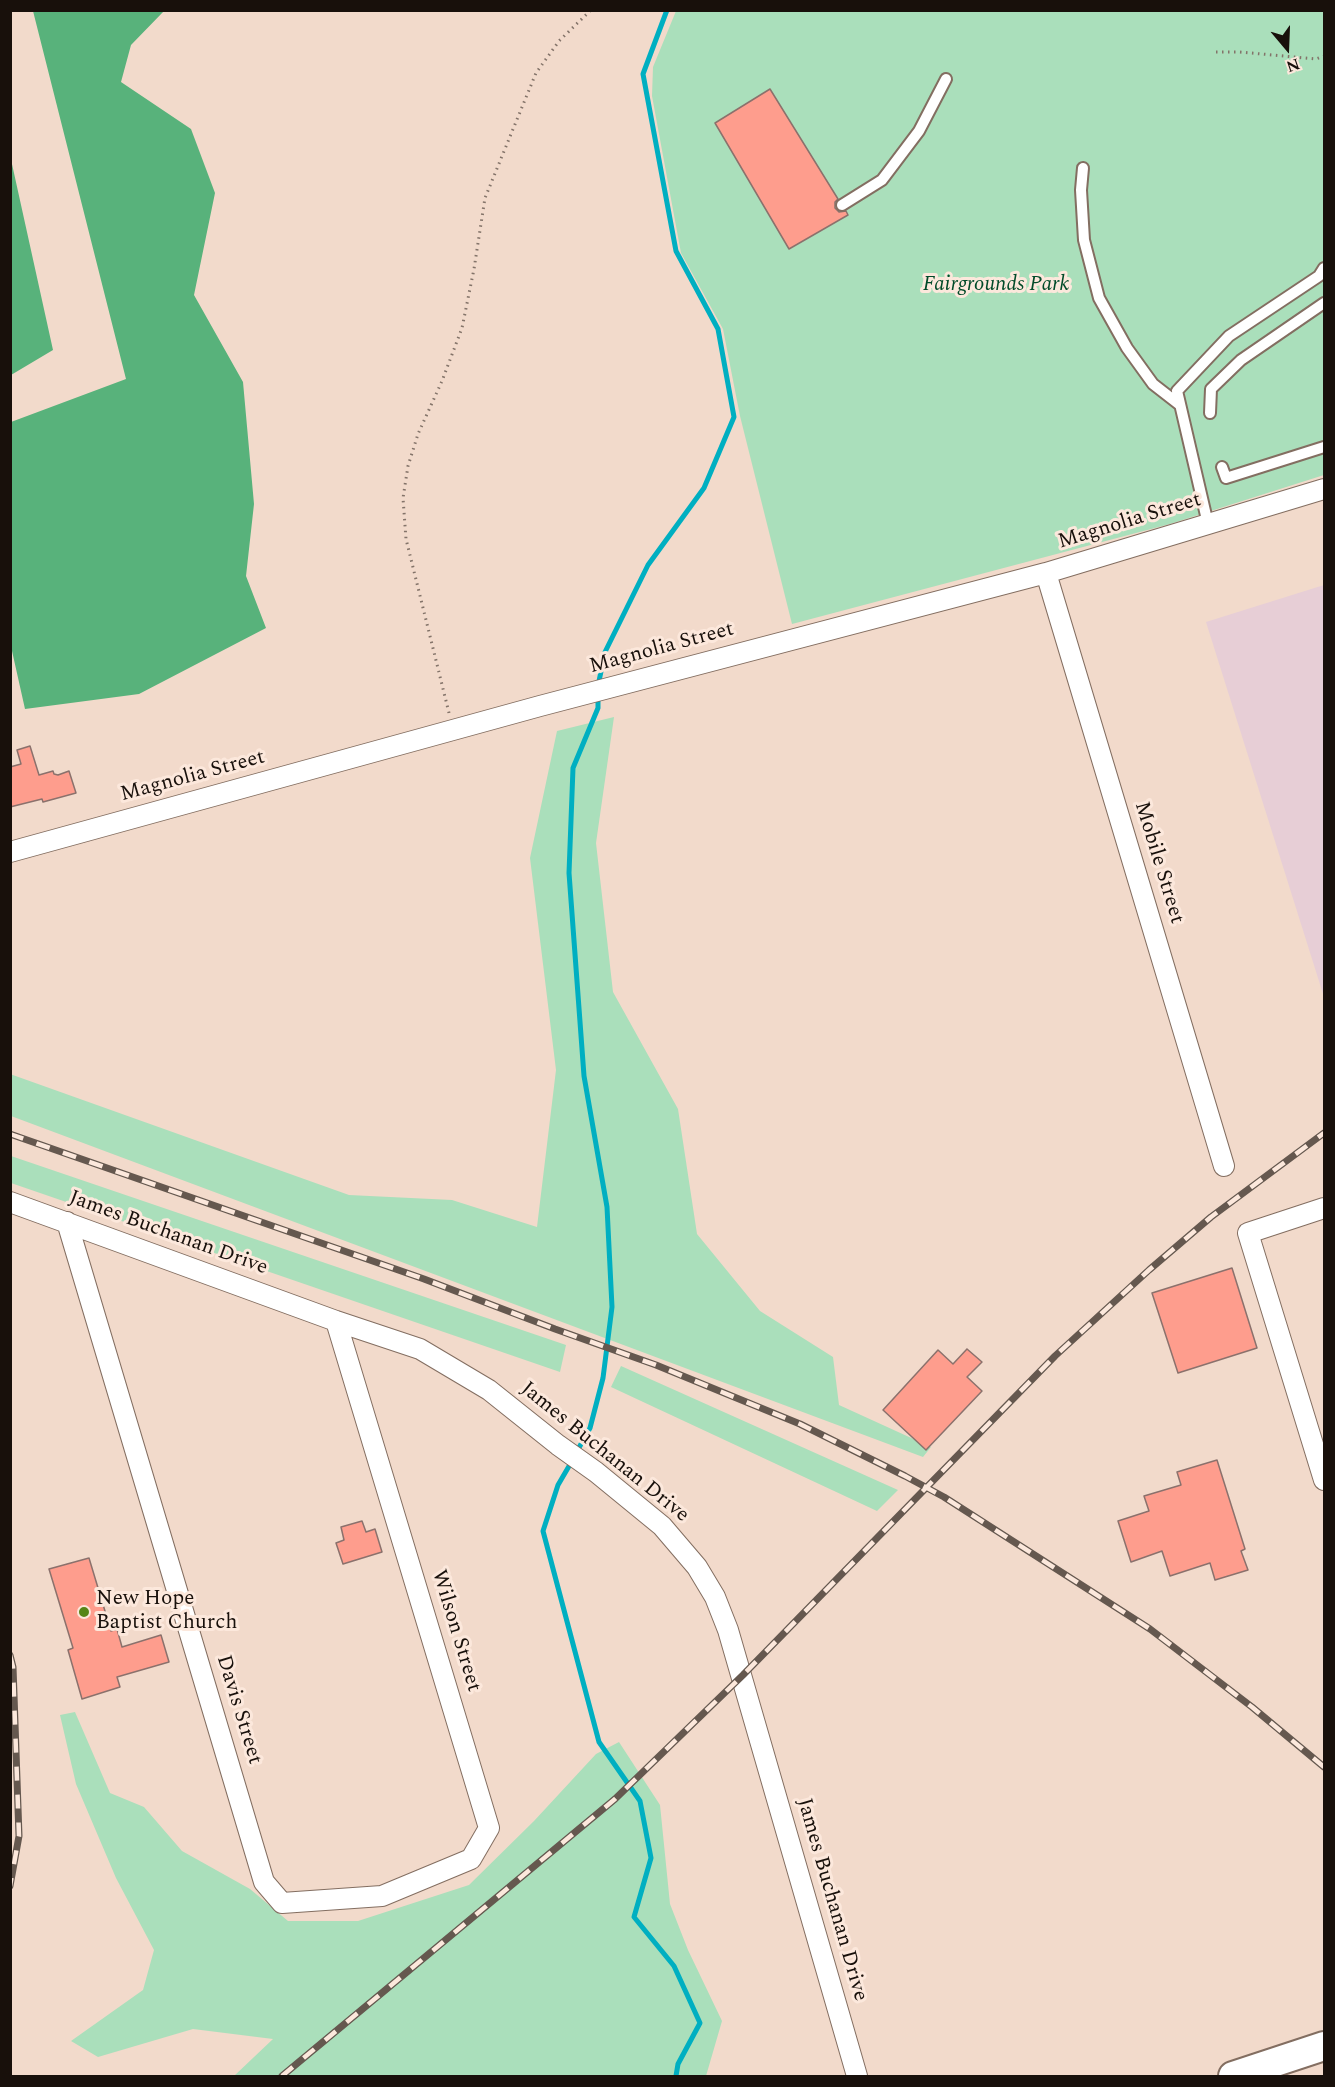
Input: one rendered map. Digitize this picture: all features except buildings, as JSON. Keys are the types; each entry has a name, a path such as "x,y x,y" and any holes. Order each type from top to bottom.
{"street":[{"name":"Magnolia Street","path":"10,852 586,694 1046,573 1324,489"},
{"name":"Mobile Street","path":"1046,573 1224,1166"},
{"name":"James Buchanan Drive","path":"10,1202 336,1321 420,1349 489,1390 662,1526 697,1567 715,1597 722,1614 742,1675 858,2076"},
{"path":"1324,1208 1248,1233 1324,1480"},
{"name":"Davis Street","path":"67,1222 264,1882 282,1903 382,1896"},
{"name":"Wilson Street","path":"336,1321 489,1828 471,1859 382,1896"},
{"path":"1233,2076 1324,2046"}],"lane":[{"path":"842,205 882,180 919,131 946,79"},
{"path":"1083,168 1081,190 1084,240 1100,298 1127,348 1153,384 1180,405"},
{"path":"1208,524 1177,391 1229,336 1324,271"},
{"path":"1210,413 1211,388 1241,360 1324,303"},
{"path":"1222,467 1226,478 1324,447"}],"path":[{"path":"453,731 406,540 403,498 408,466 418,434 442,381 462,328 485,198 536,73 560,41 591,10"},
{"path":"1216,52 1316,59 1324,56"}],"shaded area":[{"path":"1324,585 1324,997 1206,622"}],"green space":[{"path":"33,11 164,11 131,45 121,82 191,129 215,193 194,295 243,382 254,504 246,576 266,628 139,694 25,709 10,642 11,422 126,379"},
{"name":"Fairgrounds Park","path":"676,11 1324,11 1324,475 1170,524 792,624 740,416 723,329 681,253 652,96 653,67"},
{"path":"10,155 53,350 11,375 10,375"},
{"path":"614,717 596,843 613,992 678,1109 697,1234 760,1311 833,1357 839,1405 931,1447 923,1457 11,1116 10,1074 349,1195 452,1200 537,1227 556,1070 530,858 557,731"},
{"path":"11,1156 566,1345 560,1372 11,1183"},
{"path":"621,1366 898,1490 877,1511 611,1387"},
{"path":"75,1712 110,1793 144,1807 182,1851 250,1889 288,1921 358,1921 469,1885 534,1821 596,1754 619,1742 660,1805 670,1904 688,1950 722,2021 706,2076 234,2076 273,2039 193,2029 98,2057 71,2041 143,1990 154,1950 116,1878 76,1784 60,1715"}],"waterway":[{"path":"598,686 605,652 648,565 704,488 734,417 718,329 676,251 643,74 667,10"},
{"path":"576,1453 590,1428 603,1378 612,1307 607,1207 584,1076 569,873 573,768 598,708 598,696"},
{"path":"572,1461 558,1485 543,1531 599,1742 640,1801 651,1858 634,1917 674,1966 700,2023 678,2064 676,2076"}],"railway":[{"path":"282,2076 615,1799 743,1675 1055,1356 1211,1217 1324,1133"},
{"path":"10,1134 424,1279 656,1365 800,1424 944,1497 1150,1629 1252,1707 1324,1767"},
{"path":"10,1655 13,1667 19,1836 10,1886"}],"place":[{"name":"New Hope Baptist Church","path":"84,1612"}]}
